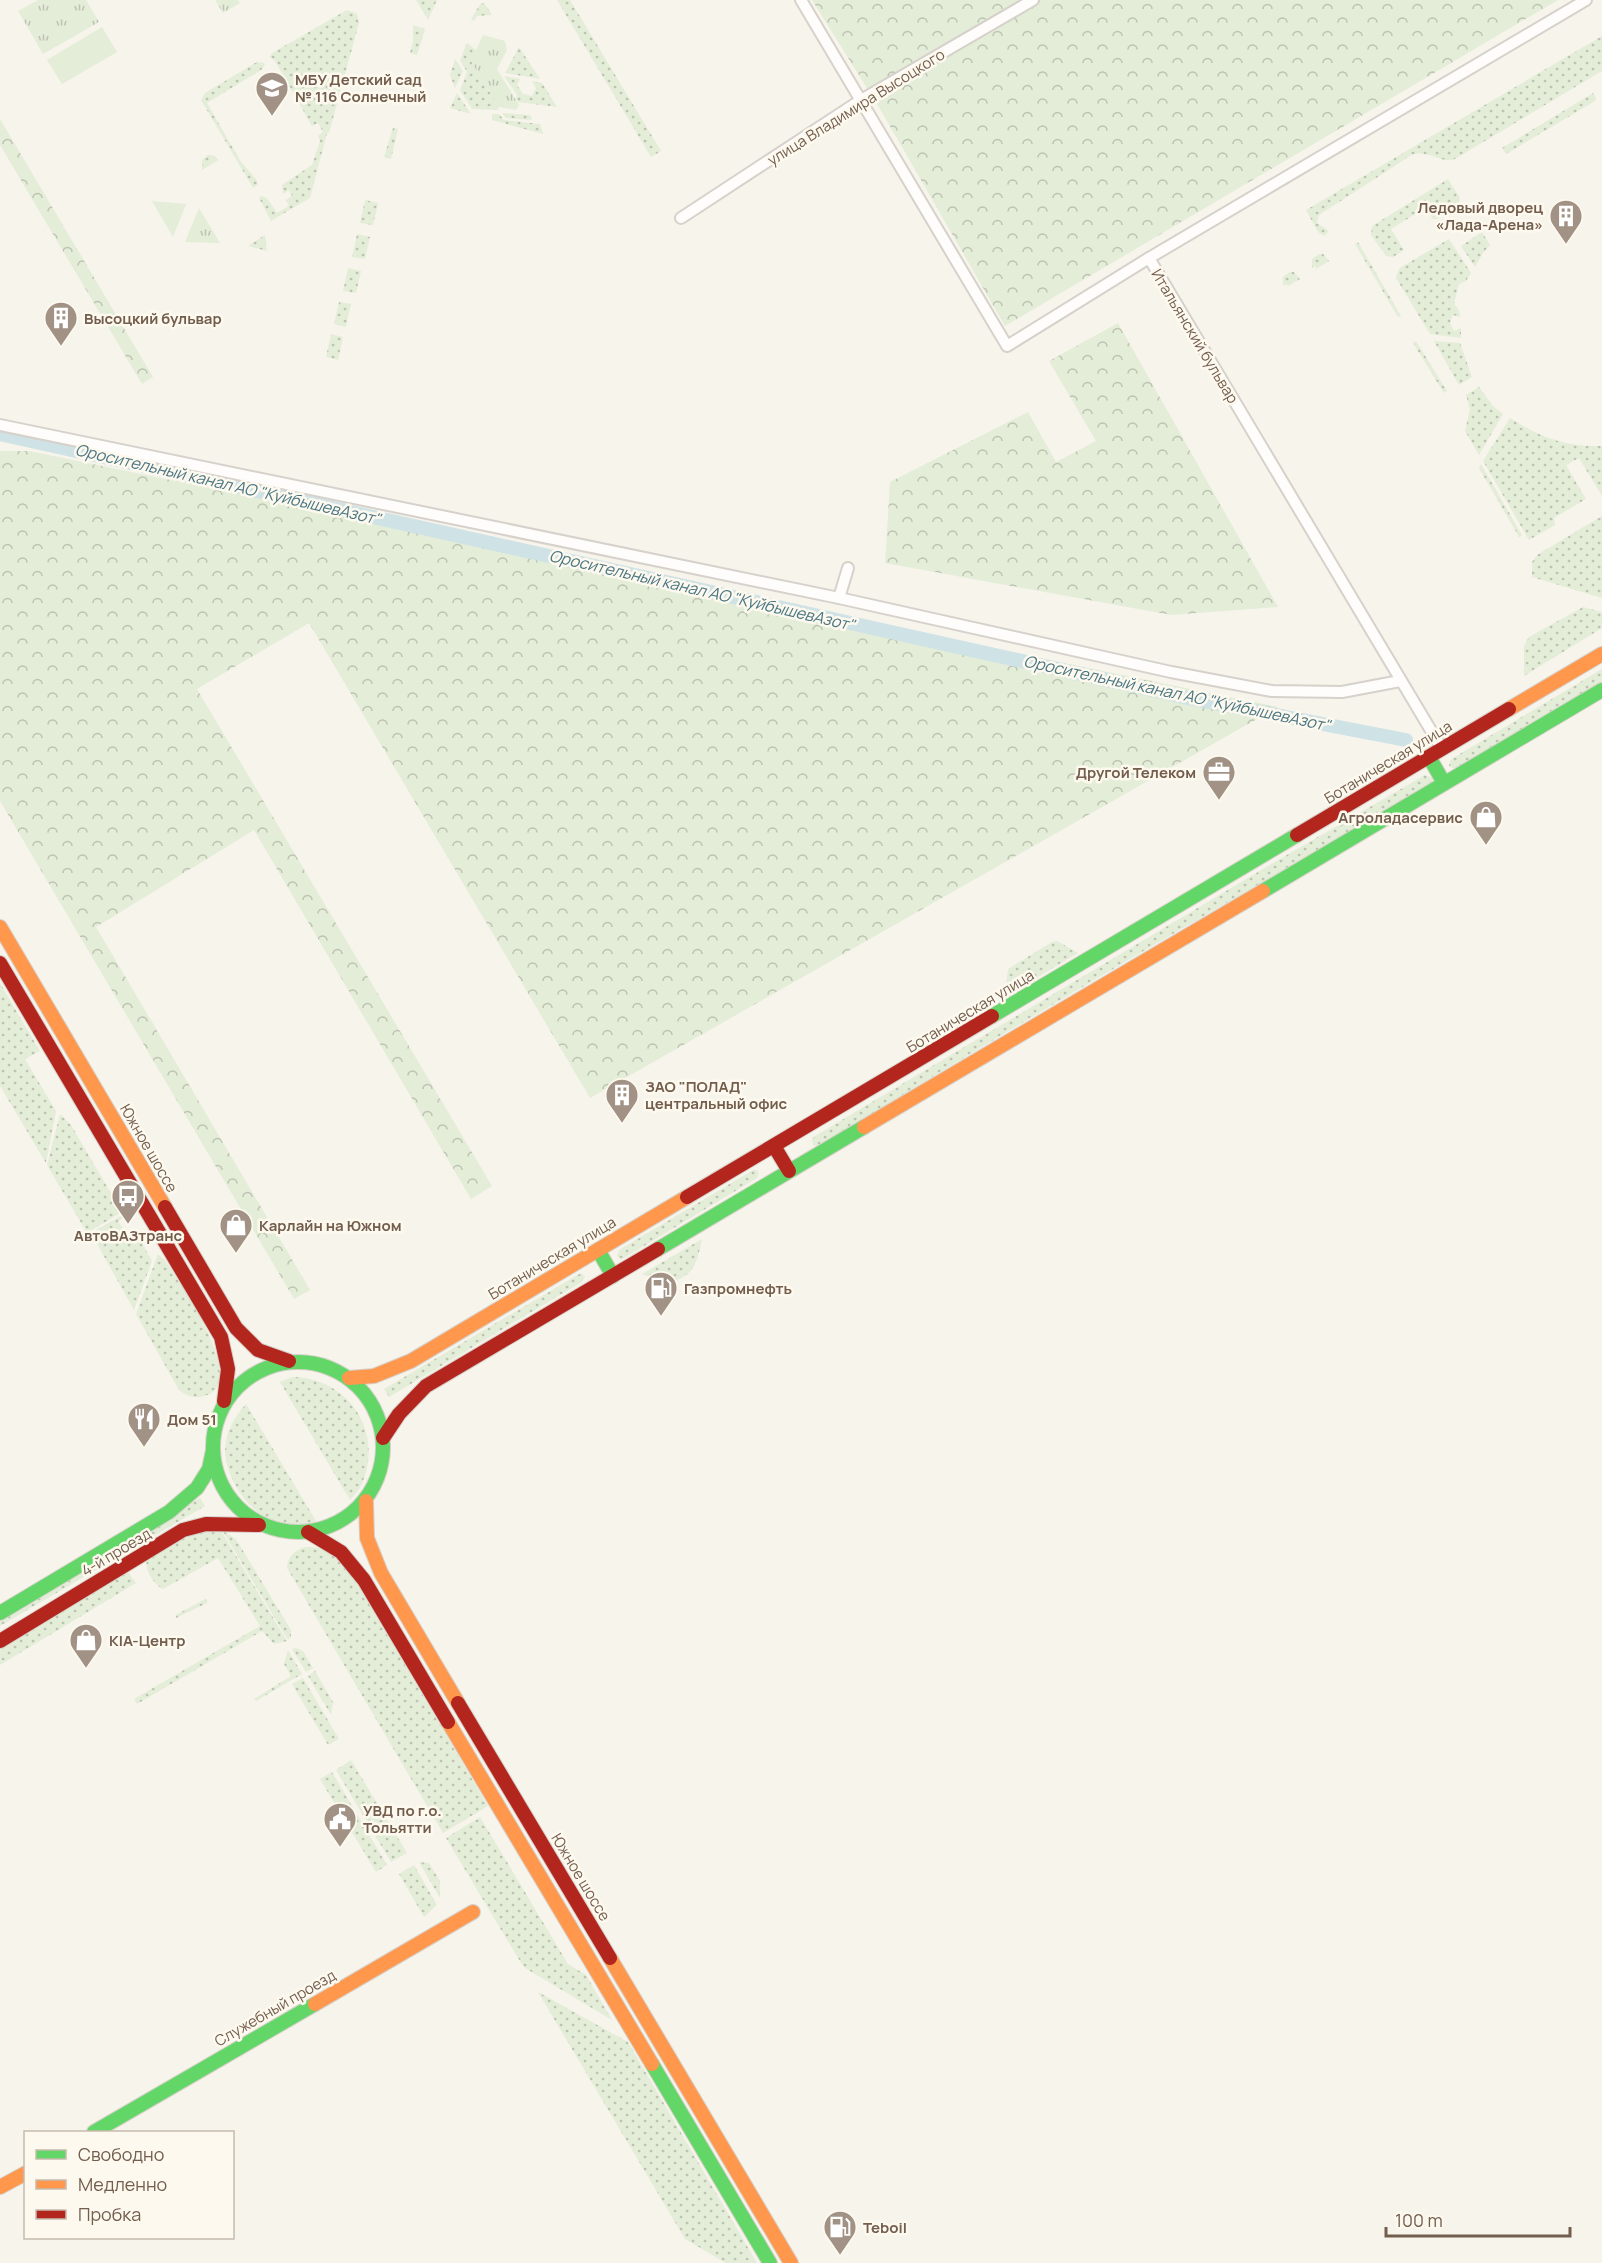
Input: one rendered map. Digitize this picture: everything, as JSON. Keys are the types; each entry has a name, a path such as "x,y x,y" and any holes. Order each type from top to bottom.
{"main road":[{"name":"Ботаническая улица","path":"349,1378 366,1379 377,1376 411,1361 1602,654"},
{"path":"383,1438 399,1414 426,1386 1602,690"},
{"path":"1429,757 1444,783"},
{"name":"Южное шоссе","path":"0,927 236,1328 258,1350 292,1362"},
{"path":"0,963 221,1337 227,1351 230,1368 224,1402 214,1429 213,1450 216,1468 224,1490 233,1503 259,1525 283,1532 320,1530 339,1521 366,1501 380,1469 383,1438 380,1422 372,1406 357,1384 349,1378 311,1364 292,1362 270,1366 253,1374 224,1402"},
{"path":"774,1146 789,1171"},
{"path":"598,1250 613,1275"},
{"name":"4-й проезд","path":"0,1613 169,1512 197,1488 210,1469 213,1450"},
{"name":"Южное шоссе","path":"366,1501 367,1538 381,1573 791,2263"},
{"name":"4-й проезд","path":"0,1641 183,1530 206,1524 259,1525"},
{"path":"308,1532 341,1552 364,1580 770,2263"},
{"name":"Служебный проезд","path":"97,2131 473,1912"},
{"path":"0,2187 24,2174"}],"street":[{"name":"Итальянский бульвар","path":"801,0 1007,346 1149,258 1442,749"},
{"name":"улица Владимира Высоцкого","path":"681,218 861,100 1033,0"},
{"path":"1149,258 1586,0"},
{"path":"0,425 839,598 1171,672 1272,691 1342,692 1400,681"},
{"path":"839,598 848,568"}],"green space":[{"path":"38,0 86,0 99,22 43,54 18,11"},
{"path":"215,0 238,0 240,3 223,13"},
{"path":"416,0 437,0 428,20"},
{"path":"557,0 570,0 661,151 651,157"},
{"path":"812,0 1558,0 1005,326 880,109"},
{"path":"481,3 485,4 492,15 477,16 474,21 471,19"},
{"path":"347,10 357,14 359,23 310,198 271,221 259,198 261,196 267,198 277,213 289,206 286,200 292,196 289,190 283,194 282,185 312,165 320,141 318,136 323,132 318,123 312,126 275,61 270,57 272,53"},
{"path":"413,25 425,29 417,55 410,53"},
{"path":"102,27 117,52 62,84 47,60"},
{"path":"483,35 505,41 507,50 497,69 519,105 516,110 499,107 471,61"},
{"path":"1602,36 1602,71 1453,160 1426,154 1410,156 1319,215 1317,223 1329,231 1324,236 1318,232 1306,210"},
{"path":"467,43 476,50 471,61 499,107 498,110 472,109 460,90 467,72 460,60"},
{"path":"519,47 540,79 505,73"},
{"path":"455,59 463,71 455,88 450,75"},
{"path":"257,62 265,65 261,70 207,103 241,162 256,179 258,184 253,188 201,100 205,93"},
{"path":"504,76 520,79 517,85 523,94 532,96 536,88 532,81 542,83 557,107 518,102 517,95"},
{"path":"457,93 471,114 450,108"},
{"path":"1593,93 1595,101 1506,154 1502,148"},
{"path":"502,113 530,115 532,118 531,120 506,118"},
{"path":"492,114 499,114 504,120 540,124 543,134 492,120"},
{"path":"0,119 153,377 142,384 0,145"},
{"path":"393,128 398,129 391,159 384,157"},
{"path":"208,155 215,156 218,160 202,170 202,160"},
{"path":"1448,179 1460,198 1458,206 1437,219 1433,219 1425,208 1391,229 1404,250 1393,257 1386,256 1371,235 1372,226"},
{"path":"365,200 378,203 373,225 360,223"},
{"path":"152,201 186,204 173,237"},
{"path":"199,208 220,243 185,242"},
{"path":"1482,232 1490,245 1475,267 1461,246"},
{"path":"357,234 370,237 365,259 352,257"},
{"path":"265,235 267,251 248,246"},
{"path":"1449,239 1471,273 1466,281 1459,284 1454,304 1459,310 1460,317 1453,315 1450,323 1454,331 1461,328 1461,338 1430,334 1396,278 1399,269 1403,266"},
{"path":"1358,242 1401,316 1398,317 1355,244"},
{"path":"1323,254 1329,261 1316,269 1315,266 1312,268 1312,259"},
{"path":"348,268 361,271 356,293 343,291"},
{"path":"1294,272 1300,279 1288,286 1286,284 1283,286 1283,277"},
{"path":"339,302 351,304 346,327 334,324"},
{"path":"1118,323 1278,607 1171,615 885,563 890,482 1028,412 1056,462 1096,441 1049,361"},
{"path":"331,334 343,337 338,360 326,357"},
{"path":"1416,341 1447,391 1444,393 1413,343"},
{"path":"1434,341 1460,343 1472,377 1459,385"},
{"path":"1479,387 1493,406 1503,414 1479,455 1465,431 1470,409 1466,395"},
{"path":"1510,418 1554,440 1576,445 1602,446 1602,496 1579,458 1566,465 1586,499 1554,518 1555,525 1529,540 1483,461"},
{"path":"0,451 29,451 1278,707 590,1098 309,623 197,689 492,1186 471,1199 254,830 96,927 310,1290 294,1299 0,801"},
{"path":"1481,464 1522,535 1519,537 1479,468"},
{"path":"1602,516 1602,598 1532,577 1532,562 1537,555"},
{"path":"1583,607 1602,612 1602,628 1524,676 1524,646 1529,637"},
{"path":"1602,669 1602,684 1455,769 1449,766 1453,758"},
{"path":"1425,775 1433,781 1429,787 1122,963 819,1146 813,1145 812,1139 815,1136"},
{"path":"1057,941 1078,953 1005,997 1008,969"},
{"path":"0,983 40,1051 25,1059 56,1111 46,1163 0,1086"},
{"path":"60,1114 71,1125 122,1212 87,1233 47,1165"},
{"path":"753,1170 759,1172 757,1178 624,1258 617,1256 619,1250"},
{"path":"124,1214 126,1216 118,1221 130,1241 138,1236 152,1261 134,1310 91,1233"},
{"path":"702,1239 693,1268 683,1277 667,1283 642,1274"},
{"path":"158,1254 165,1260 197,1311 217,1356 220,1375 215,1390 200,1397 189,1396 179,1390 136,1314"},
{"path":"581,1273 585,1277 582,1282 389,1397 384,1389"},
{"path":"292,1377 325,1384 351,1404 360,1418 369,1450 367,1468 361,1485 350,1500 280,1382"},
{"path":"246,1404 316,1521 298,1526 272,1521 250,1506 241,1495 229,1471 225,1451 227,1436 233,1422"},
{"path":"200,1498 205,1506 0,1626 0,1616"},
{"path":"220,1529 287,1641 274,1644 262,1631 137,1704 134,1699 260,1626 218,1558 163,1589 150,1576 147,1558 184,1533"},
{"path":"222,1530 236,1539 291,1630 291,1637 288,1640"},
{"path":"305,1547 324,1550 349,1570 488,1806 443,1833 287,1568 292,1554"},
{"path":"127,1571 136,1583 0,1665 0,1643"},
{"path":"205,1599 207,1603 176,1618 176,1615"},
{"path":"292,1649 303,1651 313,1668 306,1672"},
{"path":"288,1650 302,1674 256,1701 254,1699 291,1676 284,1664"},
{"path":"315,1671 333,1702 331,1715 308,1676"},
{"path":"303,1678 339,1739 328,1745 292,1684"},
{"path":"351,1760 407,1853 391,1862 336,1770"},
{"path":"332,1772 387,1865 376,1872 320,1779"},
{"path":"480,1817 568,1964 586,1975 612,2020 525,1968 521,1963 446,1838"},
{"path":"419,1862 429,1863 440,1881 440,1898"},
{"path":"414,1865 437,1905 424,1917 399,1874"},
{"path":"538,1992 628,2042 757,2263 726,2263 685,2239"}],"waterway":[{"name":"Оросительный канал АО \"КуйбышевАзот\"","path":"0,434 1188,698 1406,740"}],"traffic: fast":[{"path":"1263,891 1602,690"},
{"path":"1429,757 1444,783"},
{"path":"992,1016 1297,835"},
{"path":"658,1249 864,1127"},
{"path":"598,1250 613,1276"},
{"path":"298,1362 315,1363 331,1368 358,1387 377,1414 382,1430 383,1447 382,1464 377,1480 358,1507 331,1526 315,1531 298,1532 281,1531 265,1526 238,1507 219,1480 214,1464 213,1447 214,1430 219,1414 238,1387 265,1368 281,1363 298,1362"},
{"path":"0,1613 169,1512 197,1488 209,1469 213,1450"},
{"path":"96,2131 315,2004"},
{"path":"652,2064 770,2263"}],"traffic: slow":[{"path":"1509,709 1602,654"},
{"path":"864,1127 1263,891"},
{"path":"0,927 165,1207"},
{"path":"349,1378 374,1376 411,1361 687,1197"},
{"path":"366,1501 367,1538 381,1573 458,1703"},
{"path":"448,1722 652,2064"},
{"path":"315,2004 473,1912"},
{"path":"610,1958 791,2263"},
{"path":"0,2187 24,2174"}],"traffic: jam":[{"path":"1297,835 1509,709"},
{"path":"0,963 221,1337 228,1369 224,1401"},
{"path":"687,1197 992,1016"},
{"path":"774,1146 789,1171"},
{"path":"165,1207 236,1328 258,1350 289,1361"},
{"path":"383,1438 399,1414 426,1386 658,1249"},
{"path":"0,1641 183,1530 206,1524 259,1525"},
{"path":"308,1532 341,1552 364,1580 448,1722"},
{"path":"458,1703 610,1958"}],"place":[{"name":"МБУ Детский сад № 116 Солнечный","path":"272,117"},
{"name":"Ледовый дворец «Лада-Арена»","path":"1566,245"},
{"name":"Высоцкий бульвар","path":"61,347"},
{"name":"Другой Телеком","path":"1219,801"},
{"name":"Агроладасервис","path":"1486,846"},
{"name":"ЗАО \"ПОЛАД\" центральный офис","path":"622,1124"},
{"name":"АвтоВАЗтранс","path":"128,1225"},
{"name":"Карлайн на Южном","path":"236,1254"},
{"name":"Газпромнефть","path":"661,1317"},
{"name":"Дом 51","path":"144,1448"},
{"name":"KIA-Центр","path":"86,1669"},
{"name":"УВД по г.о. Тольятти","path":"340,1848"},
{"name":"Teboil","path":"840,2256"}]}
